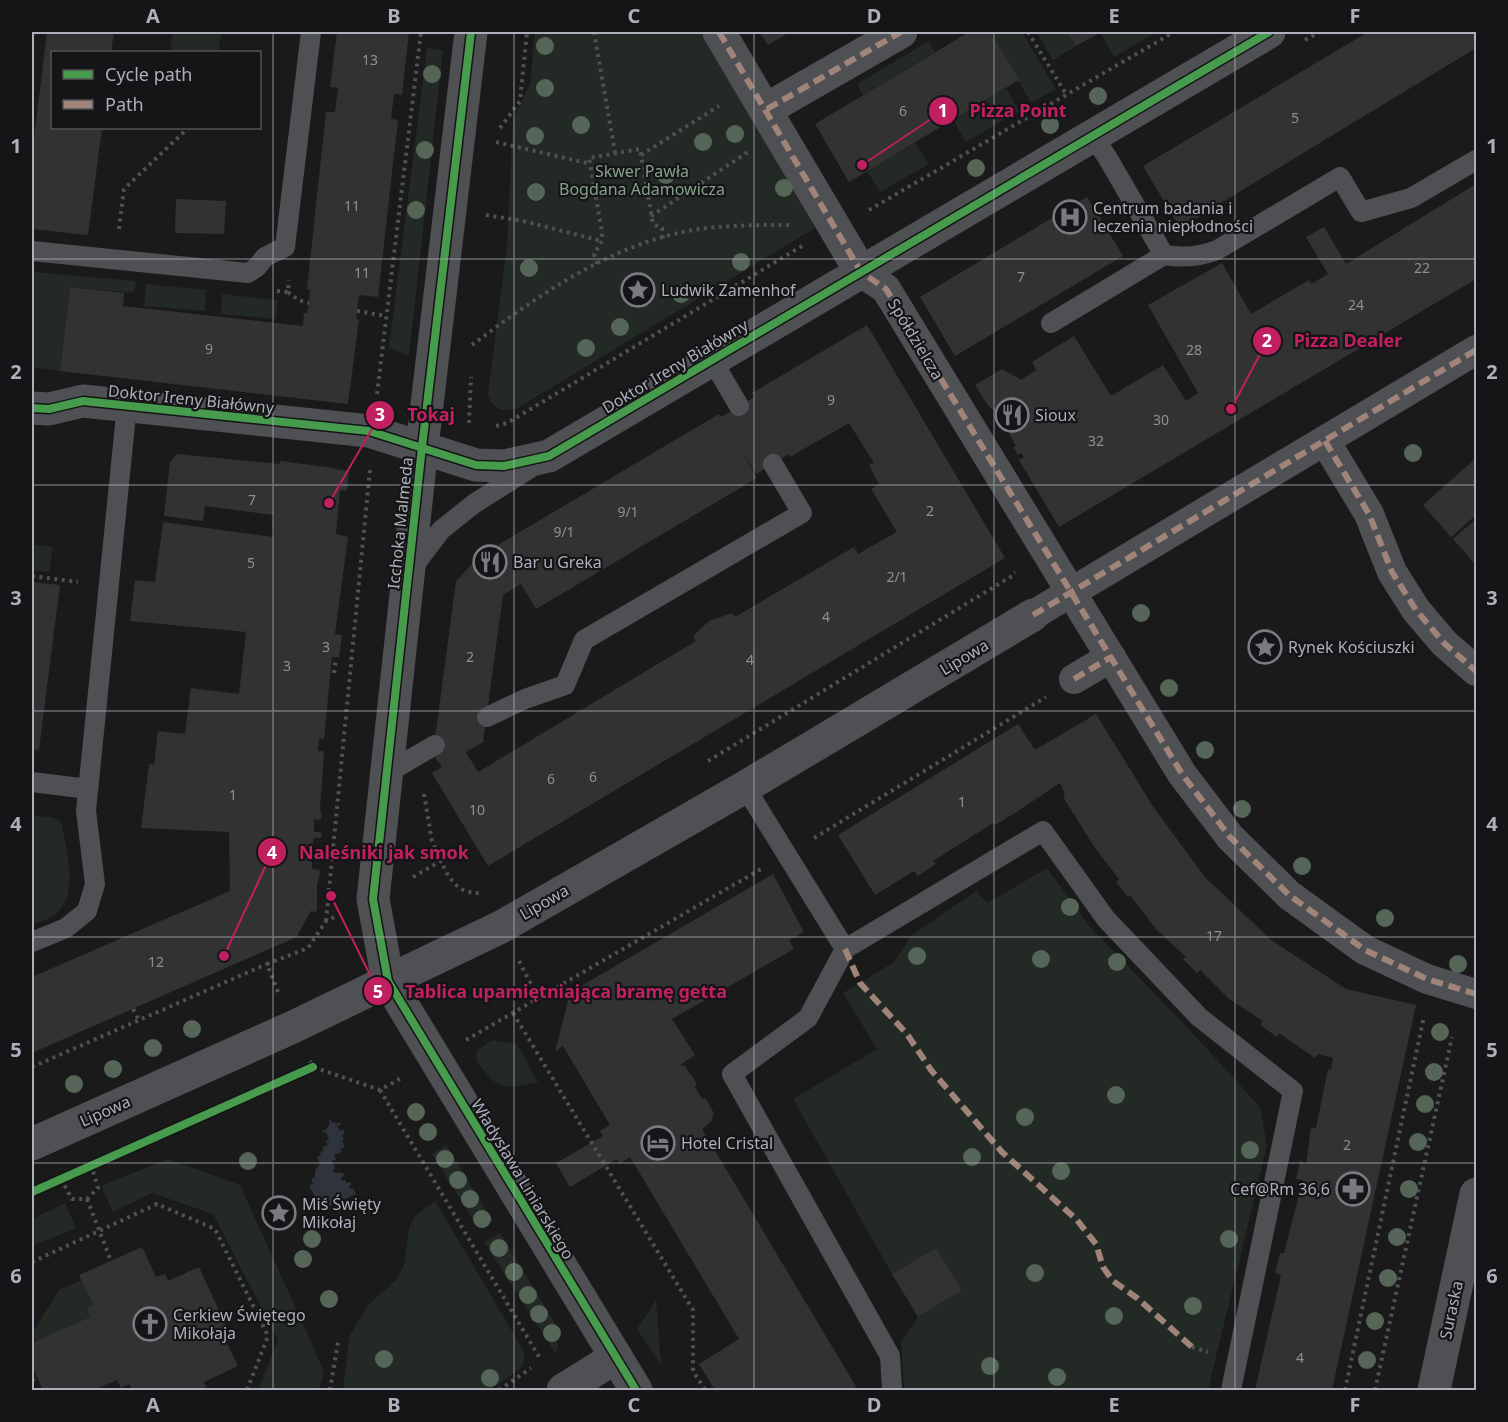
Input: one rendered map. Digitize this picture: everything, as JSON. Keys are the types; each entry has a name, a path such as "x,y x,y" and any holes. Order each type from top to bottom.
{"street":[{"name":"Icchoka Malmeda","path":"388,981 373,899 422,447 471,32"},
{"name":"Spółdzielcza","path":"719,32 861,272 886,289 1071,592"},
{"path":"765,108 901,32"},
{"name":"Doktor Ireny Białówny","path":"32,408 50,409 83,401 369,431 476,465 504,466 549,456 1269,32"},
{"path":"1033,615 1476,350"},
{"path":"1325,441 1369,514 1392,572 1416,610 1444,643 1476,671"},
{"path":"1071,592 1182,774 1230,837 1289,895 1365,950 1427,979 1476,994"},
{"name":"Lipowa","path":"32,1144 293,1027 501,927 745,787 1033,615"},
{"path":"1074,679 1111,657"},
{"name":"Władysława Liniarskiego","path":"388,981 636,1390"},
{"name":"Suraska","path":"1434,1390 1476,1194"},
{"path":"554,1379 616,1357"}],"lane":[{"path":"32,251 248,273 265,257 285,247 311,32"},
{"path":"1093,136 1164,255"},
{"path":"1050,323 1164,255 1193,256 1217,250 1340,177 1361,212 1411,198 1476,160"},
{"path":"712,360 739,406"},
{"path":"32,942 66,928 87,911 94,884 86,811 127,405"},
{"path":"410,571 441,530 475,503 549,456"},
{"path":"487,717 525,699 565,685 584,640 802,513 773,464"},
{"path":"387,773 429,748"},
{"path":"32,782 88,789"},
{"path":"745,787 845,949"},
{"path":"892,1390 890,1356 732,1074 808,1018 845,949 1043,831 1106,919 1191,1009 1293,1091 1231,1390"}],"path":[{"path":"326,921 370,466 369,431 380,379 422,32"},
{"path":"496,132 520,100 527,32"},
{"path":"594,32 615,153"},
{"path":"1028,32 1066,94"},
{"path":"488,428 507,423 786,255 836,229 1174,32"},
{"path":"641,156 765,108"},
{"path":"651,216 758,145 765,108"},
{"path":"115,260 124,189 187,129"},
{"path":"490,140 591,164"},
{"path":"597,264 594,254 602,241 590,158 640,149 653,224 662,228 663,238"},
{"path":"482,214 523,221 602,241"},
{"path":"472,345 547,291 632,248 663,238 698,230 743,225 795,225 836,229"},
{"path":"276,290 288,292 290,268"},
{"path":"357,311 386,316"},
{"path":"469,433 471,388"},
{"path":"706,762 1012,576 1038,540"},
{"path":"32,576 109,586"},
{"path":"334,673 336,659"},
{"path":"380,1090 787,855 1074,679"},
{"path":"429,748 423,780 432,841 441,861"},
{"path":"32,1067 267,964"},
{"path":"1345,1390 1426,1007"},
{"path":"133,1009 139,1020"},
{"path":"513,1013 693,1310 693,1371 705,1390"},
{"path":"1375,1390 1452,1037"},
{"path":"313,1066 380,1090 541,1361 554,1379"},
{"path":"61,1179 72,1199 87,1199 98,1188 92,1164"},
{"path":"87,1199 111,1261"},
{"path":"32,1263 158,1204 215,1229 268,1336 247,1390"},
{"path":"330,1390 338,1341"},
{"path":"499,1390 541,1361"},
{"path":"32,1380 37,1377"}],"green space":[{"path":"172,32 222,32 218,51 170,51"},
{"name":"Skwer Pawła Bogdana Adamowicza","path":"535,32 704,32 820,225 516,409 506,410 495,406 488,394 507,246 513,119 530,84"},
{"path":"990,32 1022,32 1056,89 1031,103"},
{"path":"1036,32 1067,32 1076,46 1053,60"},
{"path":"1100,32 1157,32 1114,57"},
{"path":"929,41 935,52 863,95 857,84"},
{"path":"427,48 443,50 409,356 389,348"},
{"path":"1006,88 1019,111 966,142 953,120"},
{"path":"915,143 929,164 880,192 867,171"},
{"path":"33,272 136,281 134,293 70,287 60,371 32,367"},
{"path":"146,284 206,290 205,311 144,306"},
{"path":"222,294 278,300 276,319 221,314"},
{"path":"32,544 53,547 49,572 32,570"},
{"path":"32,816 52,817 61,822 68,858 69,885 62,908 53,916 32,925"},
{"path":"1047,868 1091,928 1260,1107 1267,1146 1208,1390 904,1390 901,1341 918,1317 962,1290 936,1248 892,1274 793,1099 877,1049 843,993 894,962 912,935 976,891 988,903"},
{"path":"492,1040 517,1044 538,1082 509,1086 502,1085 490,1077 476,1060 477,1050"},
{"path":"446,1145 493,1221 479,1229 432,1154"},
{"path":"168,1159 240,1185 324,1373 319,1390 258,1390 278,1340 213,1214 152,1193 113,1212 101,1186"},
{"path":"435,1201 525,1353 523,1364 519,1370 490,1390 343,1390 349,1337 367,1306 396,1280 404,1265 409,1228 415,1216"},
{"path":"65,1203 76,1228 32,1246 32,1219"},
{"path":"500,1233 556,1325 558,1346 556,1354 484,1242"},
{"path":"82,1280 93,1305 87,1308 90,1317 36,1342 32,1333 59,1290"},
{"path":"656,1300 661,1365 637,1329"}],"shaded area":[{"path":"331,1119 332,1123 340,1122 341,1125 337,1126 340,1131 343,1129 345,1134 342,1135 344,1140 342,1141 345,1147 340,1149 342,1152 334,1155 336,1159 332,1161 335,1168 333,1170 335,1173 343,1173 342,1181 350,1182 352,1184 349,1186 350,1189 353,1188 356,1194 321,1210 309,1185 313,1184 311,1179 315,1177 315,1170 320,1164 317,1157 324,1150 322,1147 328,1145 326,1141 329,1139 326,1132 322,1131 328,1128"}],"building":[{"path":"47,32 114,32 111,51 51,51 51,129 102,129 88,235 32,229 32,153"},
{"path":"337,32 409,32 402,95 394,94 391,119 398,120 378,297 359,295 356,319 359,320 348,404 60,371 70,287 124,293 123,306 303,326 304,313 307,313 309,303 310,290 307,289 326,112 335,112 338,88 330,87"},
{"path":"759,32 790,32 768,45"},
{"path":"969,32 990,32 1019,80 849,182 815,124"},
{"path":"1067,32 1101,32 1076,46"},
{"path":"1368,32 1476,32 1476,48 1180,228 1143,166"},
{"path":"1476,184 1476,279 1059,527 1019,460 1024,457 1021,453 1018,455 1013,447 1016,446 997,411 996,413 987,404 975,385 1002,369 1021,380 1036,370 1032,362 1074,336 1111,396 1163,365 1186,401 1198,393 1148,305 1222,263 1251,314 1309,280 1311,284 1328,274 1306,237 1324,227 1346,264"},
{"path":"1087,197 1123,256 955,356 920,297"},
{"path":"176,199 226,201 224,234 175,233"},
{"path":"867,325 1005,558 488,866 432,773 442,767 433,754 456,581 481,555 719,414 721,417 754,397 752,393","holes":["849,423 874,463 869,465 879,484 871,489 897,532 858,554 854,547 735,617 732,613 709,621 693,636 696,641 478,772 466,752 483,742 503,595 521,584 536,609 757,478 740,448 756,474"]},
{"path":"177,454 280,464 280,461 349,471 347,491 340,490 336,534 348,537 335,634 342,635 339,658 332,657 324,739 319,738 318,751 323,751 324,757 320,808 322,817 320,820 314,819 314,832 320,832 322,835 320,838 313,838 313,850 319,851 320,855 312,857 312,869 319,870 320,873 317,885 317,909 316,912 311,911 299,936 32,1053 32,977 230,891 229,832 141,828 149,764 154,765 158,731 185,734 191,688 239,694 246,632 130,621 135,580 155,582 163,522 273,537 274,515 205,506 203,521 164,516 170,462"},
{"path":"1476,458 1476,515 1451,537 1423,505"},
{"path":"1476,519 1476,565 1453,539"},
{"path":"32,582 60,585 39,750 32,749"},
{"path":"1096,714 1152,805 1204,876 1271,940 1346,989 1416,1005 1332,1390 1255,1390 1281,1275 1275,1273 1280,1253 1284,1253 1303,1180 1296,1179 1300,1160 1306,1164 1311,1128 1316,1128 1328,1069 1331,1070 1333,1058 1318,1054 1315,1058 1279,1033 1277,1037 1260,1025 1263,1021 1229,999 1200,970 1197,973 1183,959 1186,957 1156,929 1130,895 1128,897 1116,882 1119,879 1095,848 1063,797 1065,794 1060,783 1015,813 995,825 993,823 933,861 936,864 918,876 914,871 875,895 838,835 1018,724 1035,750"},
{"name":"Hotel Cristal","path":"773,874 804,932 789,940 794,949 672,1019 695,1055 680,1065 685,1066 697,1084 695,1087 702,1099 705,1098 714,1113 711,1122 702,1129 857,1388 854,1390 715,1390 699,1364 739,1339 630,1157 620,1164 617,1159 570,1187 556,1163 603,1136 600,1131 610,1125 563,1046 555,1052 568,1001 564,996"},
{"name":"Cerkiew Świętego Mikołaja","path":"142,1247 156,1277 165,1274 168,1281 199,1267 228,1330 222,1333 238,1366 204,1382 206,1387 198,1390 132,1390 129,1384 121,1388 117,1380 94,1390 43,1390 32,1366 32,1343 90,1317 87,1308 93,1305 79,1275"},
{"path":"936,1248 962,1290 918,1317 892,1274"}],"marked path":[{"path":"719,32 861,272 886,289 1182,774 1230,837 1289,895 1365,950 1427,979 1476,994"},
{"path":"767,109 901,32"},
{"path":"1033,615 1476,350"},
{"path":"1325,441 1369,514 1392,572 1416,610 1444,643 1476,671"},
{"path":"1074,679 1111,657"},
{"path":"845,949 860,983 907,1034 931,1070 1002,1152 1077,1220 1096,1244 1103,1267 1113,1281 1137,1298 1192,1347"}],"cycle path":[{"path":"471,32 422,447 373,899 388,981 636,1390"},
{"path":"32,408 49,409 83,401 369,431 476,465 504,466 549,456 1269,32"},
{"path":"32,1192 313,1067"}],"place":[{"name":"Pizza Point","path":"862,165"},
{"name":"Centrum badania i leczenia niepłodności","path":"1070,217"},
{"name":"Ludwik Zamenhof","path":"638,290"},
{"name":"Pizza Dealer","path":"1231,409"},
{"name":"Sioux","path":"1012,415"},
{"name":"Tokaj","path":"329,503"},
{"name":"Bar u Greka","path":"490,562"},
{"name":"Rynek Kościuszki","path":"1265,647"},
{"name":"Tablica upamiętniająca bramę getta","path":"331,896"},
{"name":"Naleśniki jak smok","path":"224,956"},
{"name":"Hotel Cristal","path":"658,1143"},
{"name":"Cef@Rm 36,6","path":"1353,1189"},
{"name":"Miś Święty Mikołaj","path":"279,1213"},
{"name":"Cerkiew Świętego Mikołaja","path":"150,1324"}]}
